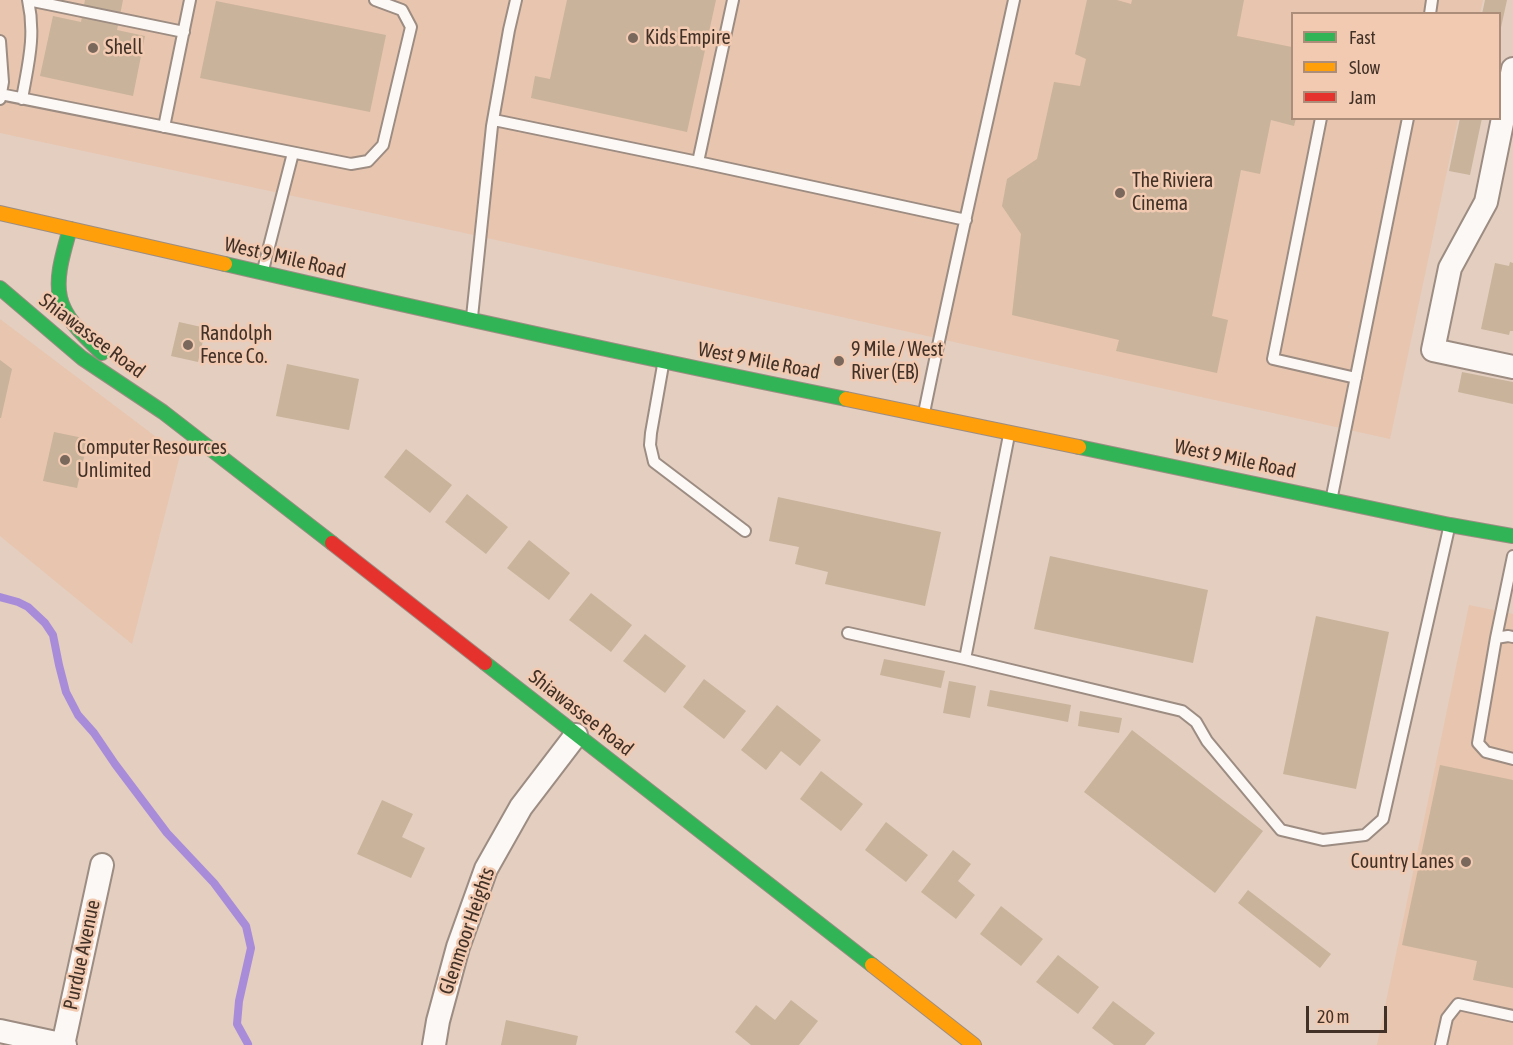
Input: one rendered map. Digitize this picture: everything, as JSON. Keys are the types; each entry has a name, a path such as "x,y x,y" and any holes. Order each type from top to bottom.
{"street":[{"path":"1513,69 1486,202 1450,268 1433,350 1513,367"},
{"name":"West 9 Mile Road","path":"0,213 472,321 663,362 924,414 1450,525 1513,536"},
{"name":"Shiawassee Road","path":"70,229 58,282 64,307 75,325 90,342 163,412"},
{"name":"Shiawassee Road","path":"0,288 81,358 163,412 974,1045"},
{"name":"Glenmoor Heights","path":"434,1045 458,947 486,869 521,807 576,735"},
{"name":"Purdue Avenue","path":"64,1045 102,865"},
{"path":"0,1031 64,1045"}],"lane":[{"path":"22,99 32,42 32,16 28,0 184,32"},
{"path":"164,127 190,0"},
{"path":"0,41 3,82 0,96 351,164 368,161 383,145 411,27 402,10 375,0"},
{"path":"472,321 494,120 516,0"},
{"path":"698,162 733,0"},
{"path":"924,414 953,270 1014,0"},
{"path":"494,120 966,220"},
{"path":"1321,120 1273,359 1356,378"},
{"path":"1331,500 1408,120"},
{"path":"262,273 293,153"},
{"path":"663,362 651,432 650,445 654,462 745,531"},
{"path":"965,659 1010,432"},
{"path":"848,633 1182,711 1196,722 1206,741 1281,830 1323,840 1365,835 1383,819 1450,525"},
{"path":"1513,556 1478,743 1486,752 1513,759"},
{"path":"1496,638 1513,637"},
{"path":"1441,1045 1448,1018 1458,1004 1513,1016"}],"shaded area":[{"path":"0,0 1483,0 1480,12 1291,12 1291,120 1458,120 1390,439 442,228 0,133"},
{"path":"0,319 180,455 132,644 0,536"},
{"path":"1469,605 1513,614 1513,1045 1377,1045"}],"building":[{"path":"85,0 123,0 117,30 145,36 133,96 40,76 53,16 81,22"},
{"name":"Kids Empire","path":"567,0 716,0 687,132 531,98 535,76 550,79"},
{"name":"The Riviera Cinema","path":"1087,0 1117,0 1131,4 1132,0 1244,0 1237,36 1291,47 1291,120 1296,120 1294,126 1271,120 1260,174 1241,170 1212,316 1228,320 1217,373 1116,351 1119,340 1012,315 1021,234 1002,206 1007,179 1037,159 1054,82 1080,86 1086,59 1075,54"},
{"path":"1485,0 1507,0 1501,27 1501,12 1482,12"},
{"path":"216,1 386,35 370,112 200,78"},
{"path":"1460,120 1482,120 1470,175 1449,171"},
{"path":"1510,262 1513,263 1513,331 1510,331 1509,335 1481,329 1495,263 1509,266"},
{"name":"Randolph Fence Co.","path":"179,322 206,328 198,362 171,356"},
{"path":"0,360 12,369 1,418 0,418"},
{"path":"287,364 359,379 349,430 276,416"},
{"path":"1462,372 1513,382 1513,404 1458,392"},
{"name":"Computer Resources Unlimited","path":"54,432 88,439 77,488 43,481"},
{"path":"406,449 452,485 430,513 384,477"},
{"path":"467,494 508,527 486,554 445,522"},
{"path":"778,497 941,532 925,606 825,584 828,572 795,564 799,547 769,541"},
{"path":"529,540 570,573 549,600 507,568"},
{"path":"1050,556 1208,590 1193,663 1034,629"},
{"path":"591,593 632,625 611,652 569,620"},
{"path":"1316,616 1389,632 1356,789 1283,774"},
{"path":"645,634 686,666 665,693 623,661"},
{"path":"884,659 945,671 941,688 880,675"},
{"path":"704,679 746,711 724,739 683,707"},
{"path":"949,681 976,686 970,718 943,713"},
{"path":"990,690 1071,705 1068,722 987,706"},
{"path":"777,705 821,740 800,766 781,751 766,770 741,750"},
{"path":"1080,711 1122,718 1119,733 1078,726"},
{"path":"1132,730 1263,831 1215,893 1084,792"},
{"name":"Country Lanes","path":"1440,765 1513,780 1513,988 1473,980 1477,961 1402,945"},
{"path":"821,771 863,804 841,831 800,799"},
{"path":"382,800 413,814 402,837 425,848 411,878 357,854"},
{"path":"886,822 928,855 906,882 865,850"},
{"path":"953,850 971,864 958,881 975,895 956,919 921,892"},
{"path":"1248,890 1331,954 1320,968 1238,903"},
{"path":"1001,906 1043,939 1021,966 980,934"},
{"path":"1058,955 1099,987 1078,1014 1036,982"},
{"path":"791,1000 818,1021 799,1045 751,1045 735,1032 756,1005 775,1020"},
{"path":"1113,1001 1155,1033 1145,1045 1114,1045 1092,1028"},
{"path":"506,1020 578,1036 576,1045 501,1045"}],"waterway":[{"path":"0,597 28,607 45,623 53,635 66,692 78,715 94,733 167,833 214,883 246,926 251,948 239,1001 237,1024 248,1044"}],"traffic: fast":[{"path":"70,229 60,269 60,298 73,323 102,353"},
{"path":"225,264 535,334 846,399"},
{"path":"0,288 82,358 163,412 332,543"},
{"path":"1079,447 1450,525 1513,536"},
{"path":"485,663 872,965"}],"traffic: slow":[{"path":"0,213 225,264"},
{"path":"846,399 1079,447"},
{"path":"872,965 974,1045"}],"traffic: jam":[{"path":"332,543 485,663"}],"place":[{"name":"Kids Empire","path":"633,38"},
{"name":"Shell","path":"93,48"},
{"name":"The Riviera Cinema","path":"1120,193"},
{"name":"Randolph Fence Co.","path":"188,345"},
{"name":"9 Mile / West River (EB)","path":"839,361"},
{"name":"Computer Resources Unlimited","path":"65,460"},
{"name":"Country Lanes","path":"1466,862"}]}
